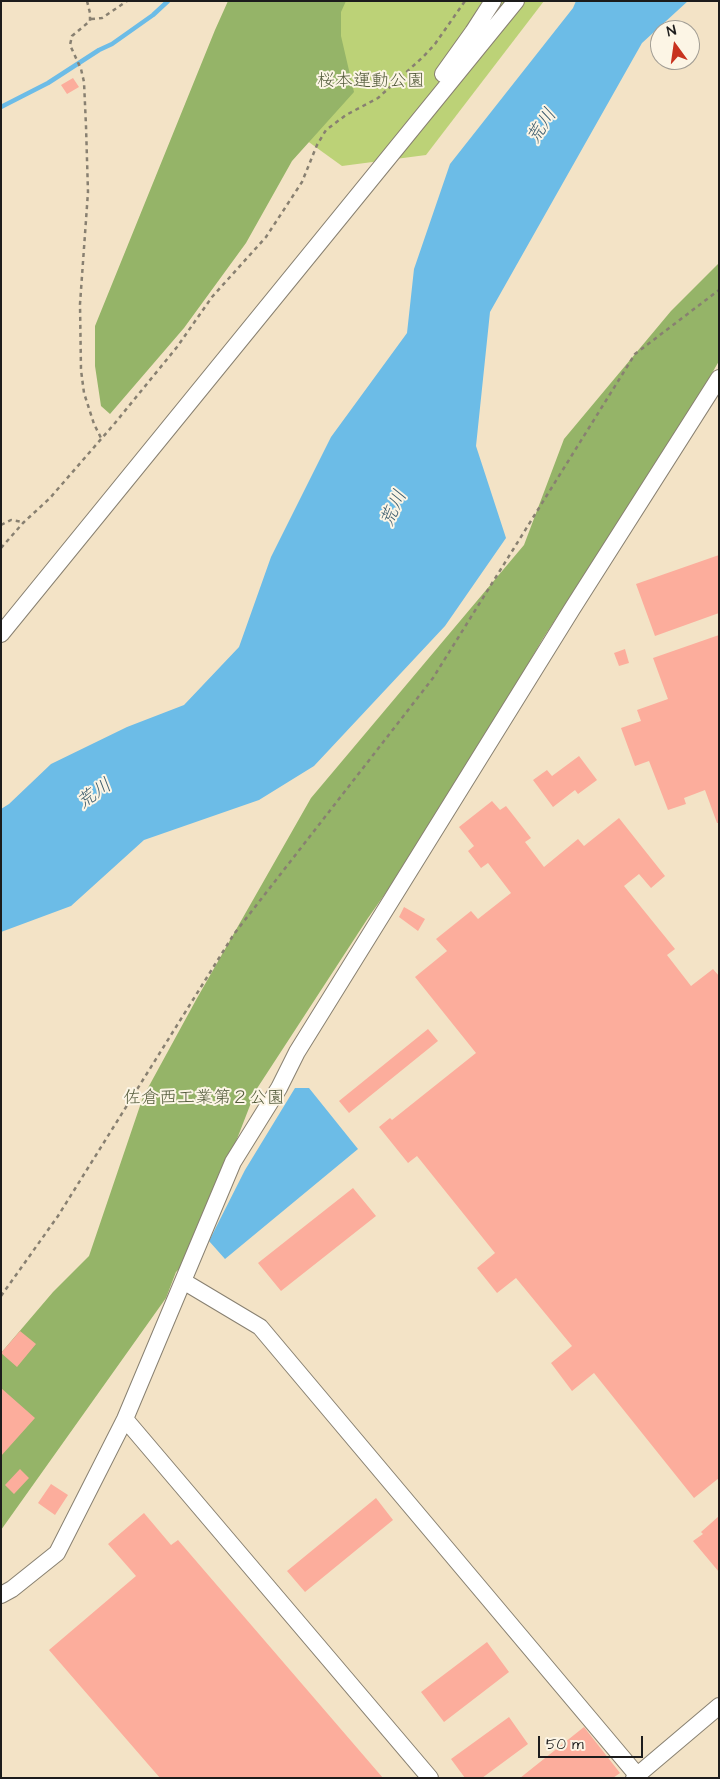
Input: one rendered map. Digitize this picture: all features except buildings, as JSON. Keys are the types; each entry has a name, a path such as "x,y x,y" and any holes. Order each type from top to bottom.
{"street":[{"path":"434,101 433,88 493,1"},
{"path":"1,634 516,1"},
{"path":"1,1595 12,1589 58,1554 125,1419 232,1162 280,1088 297,1052 719,378"},
{"path":"182,1281 260,1327 635,1776 719,1706"},
{"path":"125,1419 430,1778"}],"path":[{"path":"87,1 91,19 88,25 72,36 70,44 81,68 84,82 86,126 88,192 80,304 81,370 84,393 94,424 101,438"},
{"path":"91,19 102,18 127,1"},
{"path":"1,548 23,522 50,498 116,423 177,347 212,296 266,237 302,182 317,145 326,130 342,117 378,98 424,56 435,44 465,1"},
{"path":"1,1296 58,1216 234,934 433,678 635,354 719,290"},
{"path":"1,525 11,520 23,522"}],"green space":[{"path":"228,1 346,1 341,12 341,36 354,92 292,161 246,243 184,328 110,414 101,406 95,366 95,326"},
{"name":"桜本運動公園","path":"298,1 544,1 426,155 342,166 299,135"},
{"name":"佐倉西工業第２公園","path":"719,263 719,361 676,436 542,640 444,810 368,918 256,1090 190,1260 176,1272 166,1298 1,1530 1,1353 53,1292 89,1256 143,1097 196,1000 311,798 524,545 564,439 671,311"}],"water":[{"name":"荒川","path":"576,1 688,1 667,20 650,20 650,36 642,43 490,312 476,446 506,538 445,626 314,766 259,800 144,840 71,906 1,932 1,809 9,804 51,764 127,727 184,705 239,647 271,557 331,437 407,333 414,269 450,164 573,8"},
{"path":"295,1088 309,1088 358,1149 225,1259 209,1241 245,1170"}],"waterway":[{"path":"1,107 48,83 99,50 112,44 153,15 168,1"}]}
